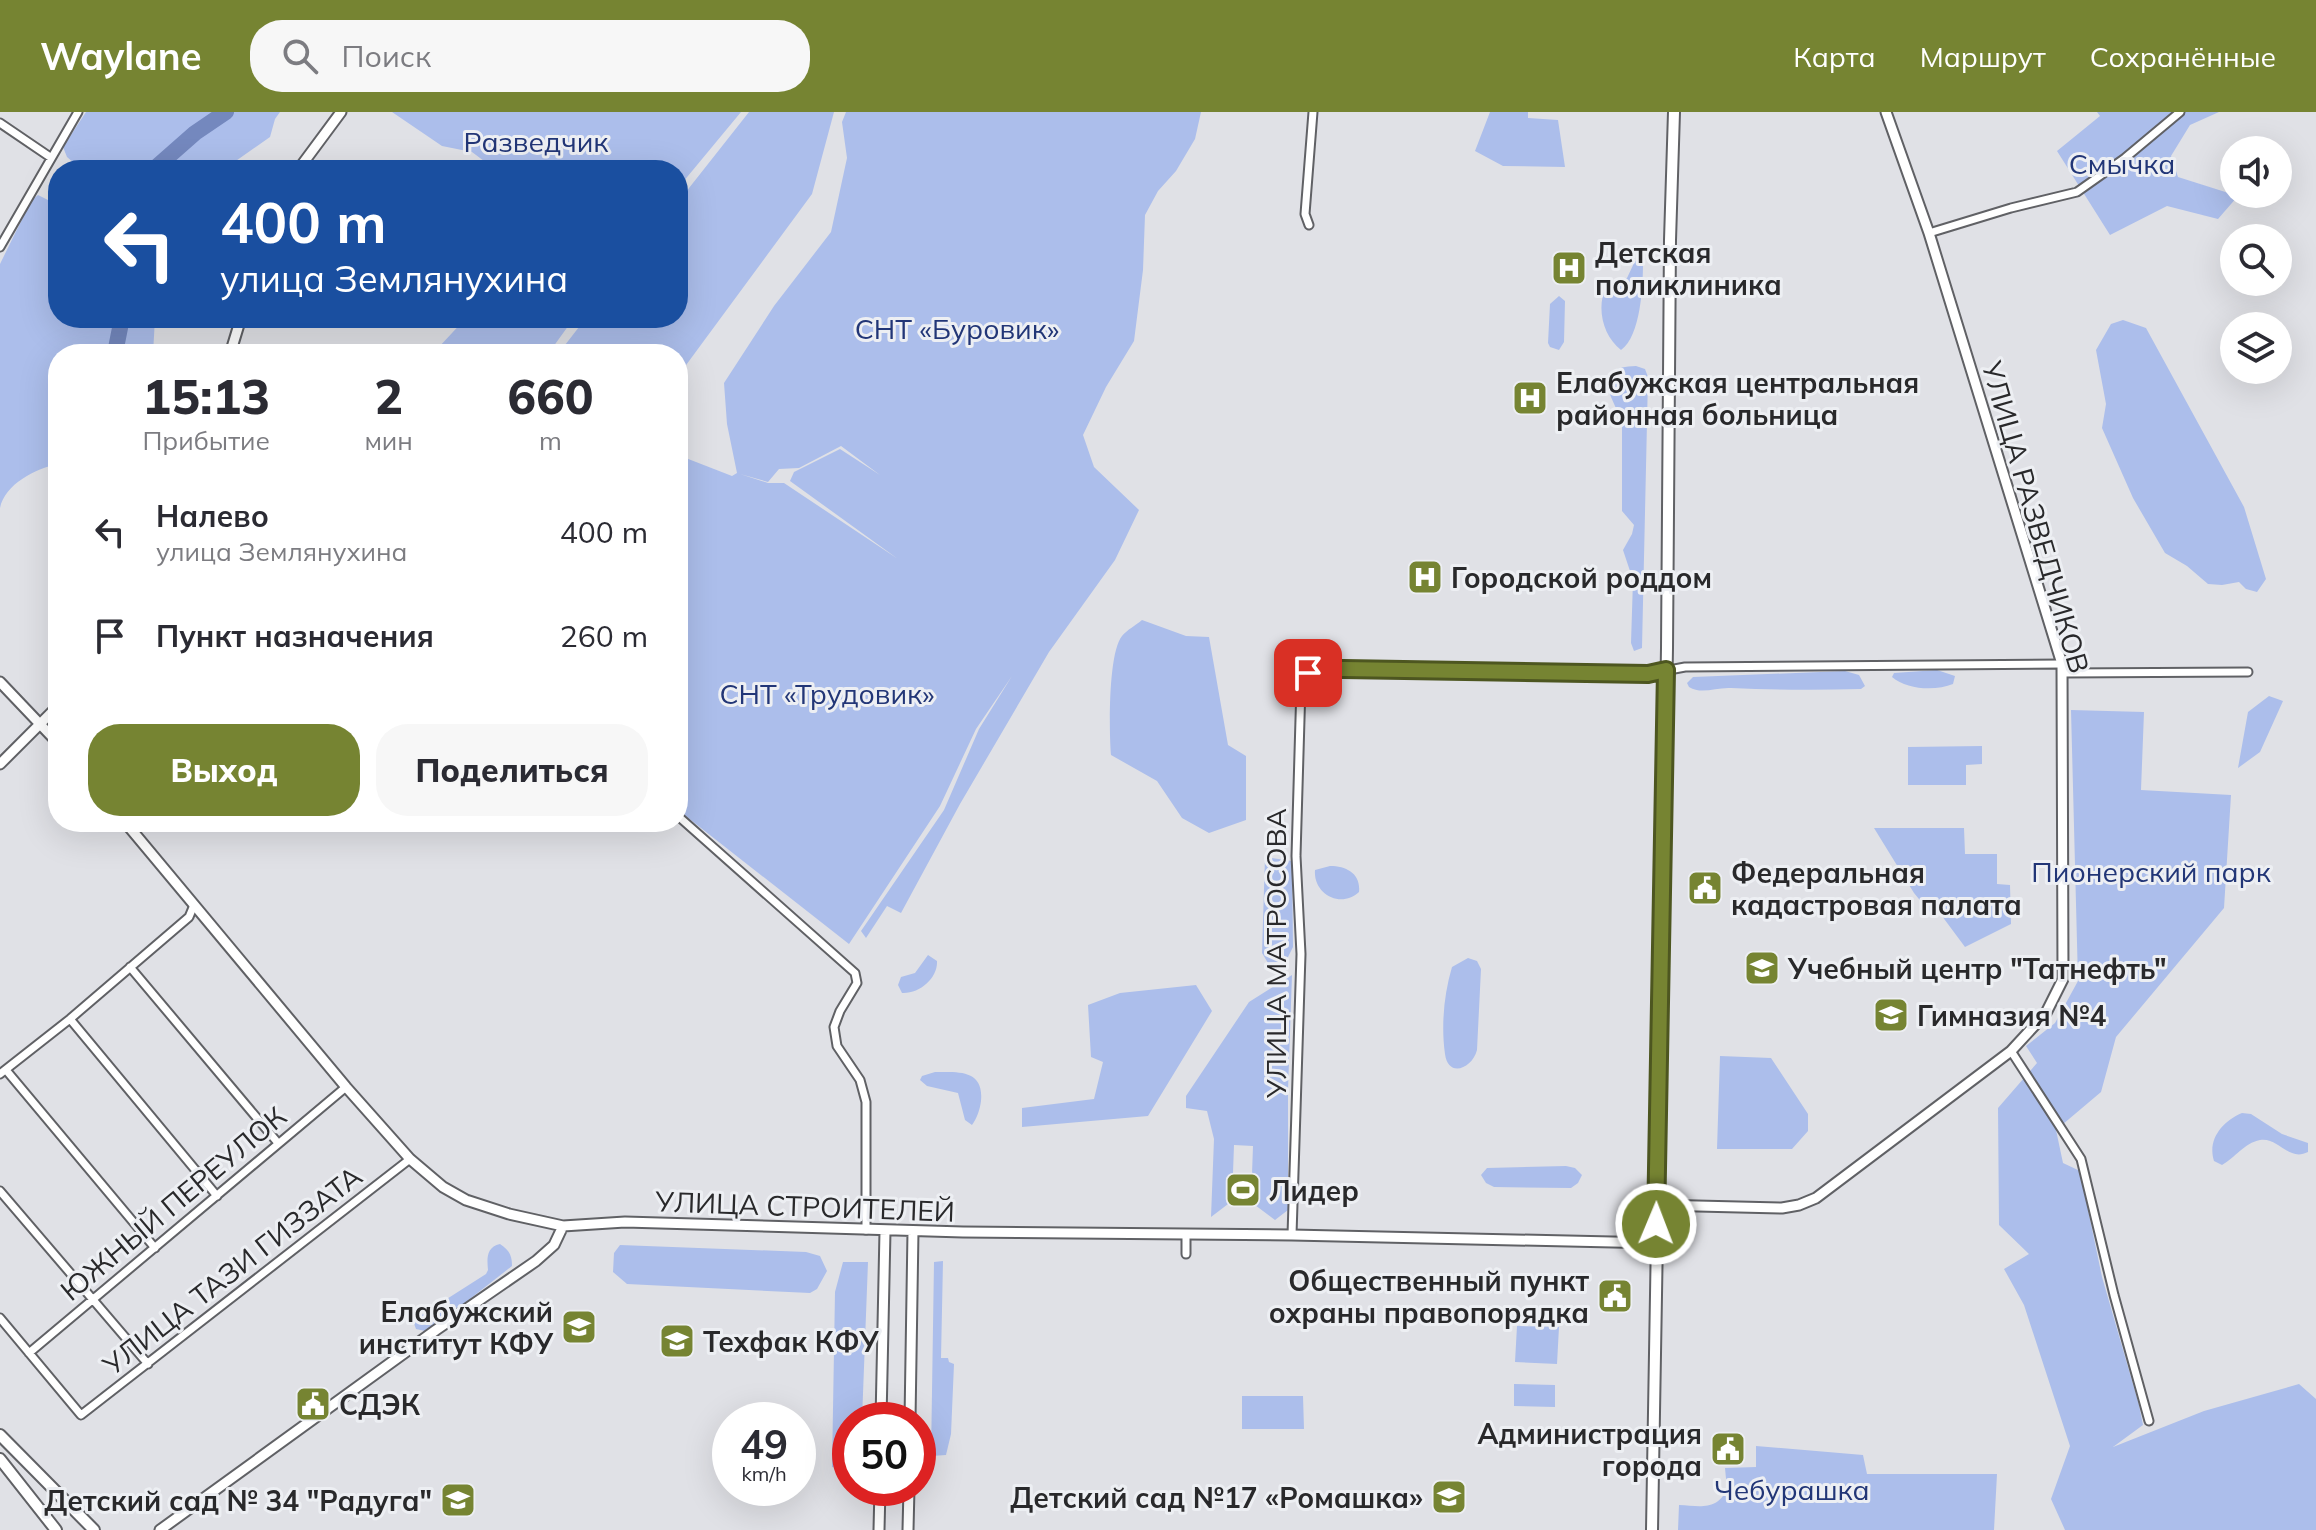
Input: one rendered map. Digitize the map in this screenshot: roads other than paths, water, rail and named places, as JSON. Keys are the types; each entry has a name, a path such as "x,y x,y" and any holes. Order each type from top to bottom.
{"main road":[{"path":"1652,1530 1674,112"},
{"path":"0,1435 94,1530"},
{"path":"0,1459 56,1530"},
{"path":"39,1508 43,1501 56,1494"}],"street":[{"path":"48,160 78,112"},
{"path":"305,160 341,112"},
{"path":"1309,225 1305,214 1313,112"},
{"name":"УЛИЦА РАЗВЕДЧИКОВ","path":"1656,1205 1782,1208 1807,1202 2011,1051 2046,1013 2063,979 2062,668 1929,233 1886,112"},
{"path":"1929,233 2077,192 2125,158 2180,112"},
{"path":"0,123 50,157"},
{"path":"0,247 48,161"},
{"path":"1666,670 1697,667 2062,668 2248,672"},
{"name":"УЛИЦА МАТРОСОВА","path":"1292,1235 1301,954 1296,856 1298,766 1301,685 1308,673 1317,669 1648,674 1666,670"},
{"path":"0,682 48,732"},
{"path":"0,764 48,717"},
{"path":"688,825 852,970 857,983 835,1019 834,1037 840,1052 860,1080 866,1102 866,1230"},
{"name":"УЛИЦА СТРОИТЕЛЕЙ","path":"133,832 410,1159 443,1187 466,1200 524,1218 563,1226 625,1222 885,1231 1657,1243"},
{"path":"155,1248 3,1072 189,917 194,905"},
{"path":"130,967 278,1143"},
{"path":"70,1019 217,1196"},
{"path":"2011,1051 2081,1159 2149,1421"},
{"name":"ЮЖНЫЙ ПЕРЕУЛОК","path":"29,1353 346,1087"},
{"name":"УЛИЦА ТАЗИ ГИЗЗАТА","path":"29,1353 81,1415 410,1159"},
{"path":"0,1191 148,1364"},
{"path":"160,1530 536,1261 554,1245 563,1226"},
{"path":"881,1402 885,1231"},
{"path":"910,1402 913,1231"},
{"path":"1186,1234 1186,1254"},
{"path":"0,1318 29,1353"},
{"path":"879,1530 880,1506"},
{"path":"908,1530 909,1506"}],"waterway":[{"path":"164,160 195,133 226,112"},
{"path":"117,344 120,328"}],"place":[{"name":"Детская поликлиника","path":"1569,268"},
{"name":"Елабужская центральная районная больница","path":"1530,398"},
{"name":"Городской роддом","path":"1425,577"},
{"name":"Федеральная кадастровая палата","path":"1705,888"},
{"name":"Учебный центр \"Татнефть\"","path":"1762,968"},
{"name":"Гимназия №4","path":"1891,1015"},
{"name":"Лидер","path":"1243,1190"},
{"name":"Общественный пункт охраны правопорядка","path":"1615,1296"},
{"name":"Елабужский институт КФУ","path":"579,1327"},
{"name":"Техфак КФУ","path":"677,1341"},
{"name":"СДЭК","path":"313,1404"},
{"name":"Администрация города","path":"1728,1449"},
{"name":"Детский сад №17 «Ромашка»","path":"1449,1497"},
{"name":"Детский сад № 34 \"Радуга\"","path":"458,1500"}],"park label":[{"name":"Разведчик","path":"536,141"},
{"name":"Смычка","path":"2122,163"},
{"name":"СНТ «Буровик»","path":"957,328"},
{"name":"СНТ «Трудовик»","path":"827,693"},
{"name":"Пионерский парк","path":"2151,871"},
{"name":"Чебурашка","path":"1792,1489"}]}
